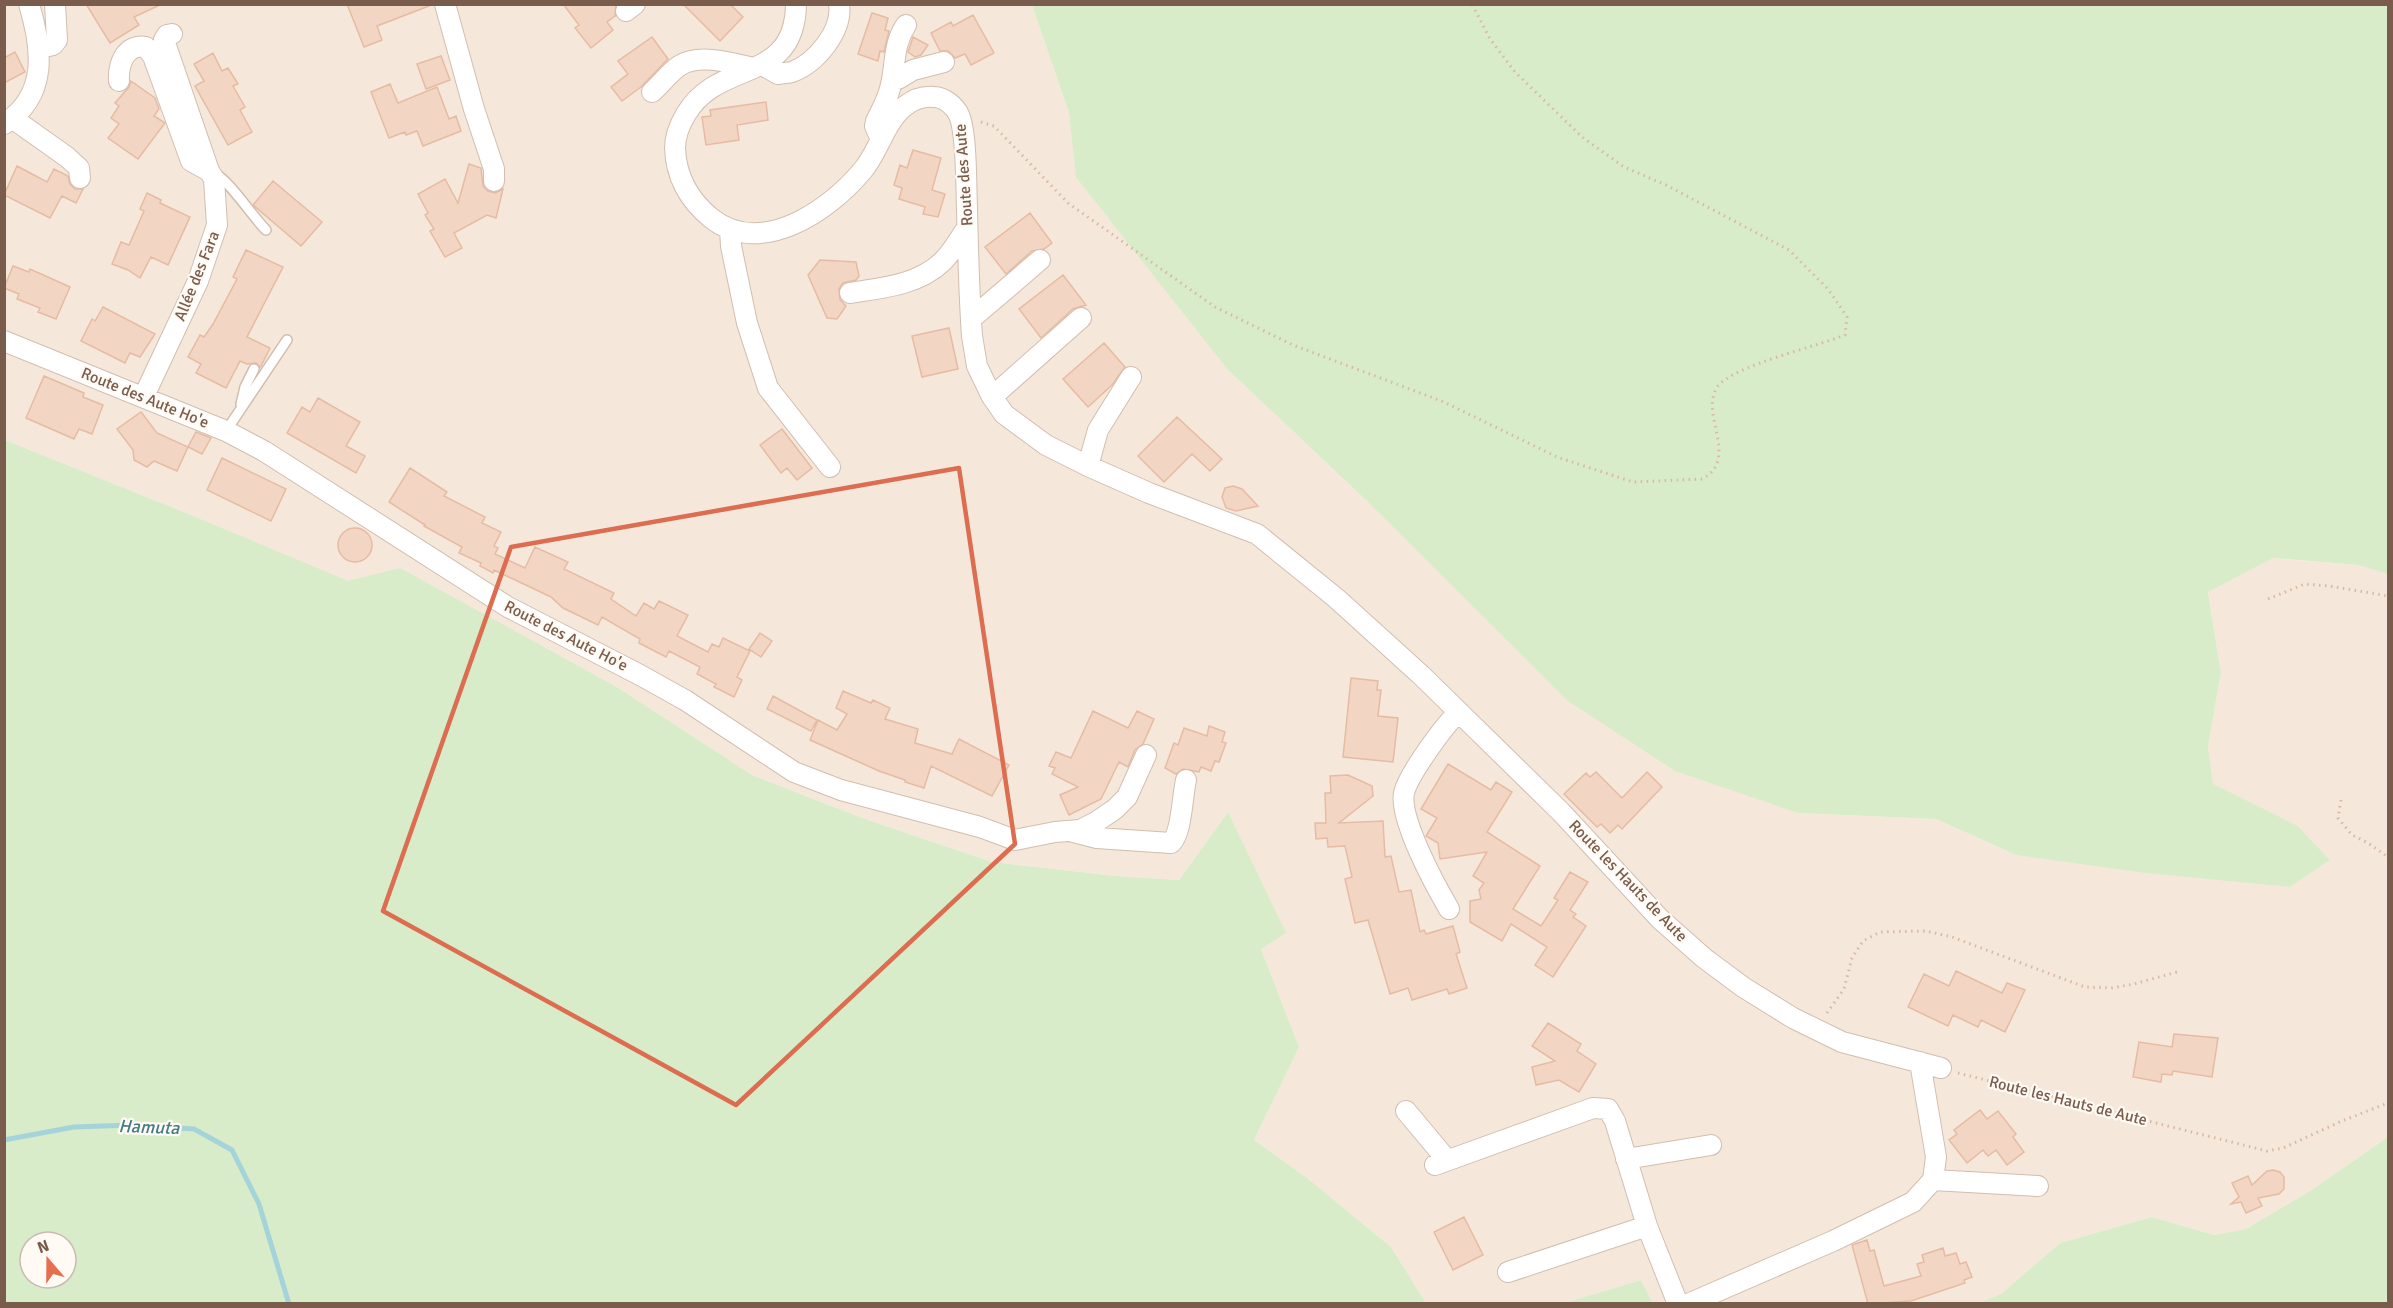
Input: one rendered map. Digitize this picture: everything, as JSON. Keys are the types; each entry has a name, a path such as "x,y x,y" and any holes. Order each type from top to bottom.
{"street":[{"path":"29,4 40,48 38,75 32,93 8,121 67,157 79,168 80,177"},
{"path":"40,48 53,45 57,40 55,4"},
{"path":"445,4 474,109 494,169 494,181"},
{"name":"Route des Aute","path":"796,4 796,21 791,36 782,51 757,66 708,88 693,102 680,123 675,144 676,163 684,188 700,210 722,227 742,232 767,231 789,226 832,202 864,169 903,107 926,96 940,97 953,106 960,116 964,148 971,320 977,366 992,397 1004,414 1046,445 1149,493"},
{"path":"652,92 669,74 692,60 757,66 778,74 793,72 823,48 834,30 839,4"},
{"path":"881,140 875,126 876,121 888,95 898,36 906,25"},
{"name":"Allée des Fara","path":"144,396 209,254 217,225 214,179 209,171 164,40 166,35 172,34"},
{"path":"119,81 119,68 123,57 130,49 146,47 153,57 191,161 209,171"},
{"path":"892,79 898,79 921,67 944,62"},
{"path":"850,293 914,280 931,272 944,260 967,228"},
{"path":"730,229 731,246 747,323 768,388 830,467"},
{"path":"971,320 1040,260"},
{"path":"992,397 1080,318"},
{"name":"Route des Aute Ho'e","path":"4,341 226,431 308,477 479,590 685,700 794,772 841,790 980,827 1015,840 1080,830 1115,809 1127,797 1146,755"},
{"path":"1089,466 1098,430 1131,377"},
{"name":"Route les Hauts de Aute","path":"1149,493 1257,534 1336,598 1459,712 1561,812 1660,919 1704,958 1743,987 1793,1018 1842,1042 1941,1068"},
{"path":"1449,909 1439,892 1405,814 1404,792 1421,759 1459,712"},
{"path":"1070,831 1097,838 1171,843 1179,830 1181,799 1186,780"},
{"path":"1688,1304 1833,1241 1913,1202 1934,1180 1936,1157 1920,1062"},
{"path":"1406,1112 1441,1162 1593,1108 1608,1109 1615,1121 1647,1226 1678,1304"},
{"path":"1626,1159 1711,1145"},
{"path":"1934,1180 2038,1186"},
{"path":"1508,1272 1647,1226"}],"lane":[{"path":"209,171 221,177 250,214 266,230"},
{"path":"226,431 287,340"},
{"path":"241,407 245,387 254,369"}],"path":[{"path":"960,116 994,126 1068,203 1215,307 1293,345 1444,402 1557,457 1619,478 1644,482 1702,479 1716,468 1718,437 1713,415 1714,396 1718,386 1752,366 1845,335 1847,317 1828,290 1789,250 1666,185 1624,167 1582,137 1515,72 1490,39 1472,4"},
{"path":"2268,599 2305,584 2388,596"},
{"path":"2342,800 2338,818 2352,835 2388,857"},
{"path":"1815,1029 1844,989 1852,958 1863,941 1880,932 1926,931 1952,937 2085,987 2122,986 2150,981 2177,972"},
{"name":"Route les Hauts de Aute","path":"1941,1068 2267,1151 2283,1148 2388,1103"}],"highlighted area":[{"path":"959,468 1015,844 736,1105 383,911 511,547"}],"shaded area":[{"path":"4,5 1032,5 1069,113 1077,177 1227,369 1369,503 1798,813 1936,819 2016,855 2290,887 2330,860 2298,826 2212,785 2208,746 2221,673 2208,591 2272,558 2358,565 2388,574 2388,1137 2310,1191 2246,1229 2214,1235 2152,1217 2060,1243 2001,1294 1978,1303 1653,1303 1641,1280 1564,1303 1426,1303 1391,1247 1306,1177 1254,1140 1299,1047 1261,949 1285,933 1228,812 1179,880 1116,876 992,862 865,819 752,775 617,687 400,569 348,582 179,510 5,440"}],"green space":[{"path":"1032,5 2388,5 2388,574 2358,565 2273,558 2208,592 2221,673 2208,746 2213,784 2298,826 2330,860 2290,887 2146,873 2016,855 1936,819 1798,813 1675,771 1568,701 1369,503 1227,369 1076,177 1069,113"},
{"path":"5,440 348,581 400,568 617,687 752,775 865,819 992,862 1116,876 1179,880 1228,812 1286,933 1261,949 1299,1047 1254,1140 1306,1177 1391,1247 1426,1303 5,1303"},
{"path":"2388,1137 2388,1303 1978,1303 2001,1294 2060,1243 2152,1217 2214,1235 2246,1229 2310,1191"},
{"path":"1641,1280 1653,1303 1564,1303"}],"building":[{"path":"86,4 162,4 134,17 139,25 110,43"},
{"path":"347,4 428,4 429,6 377,26 382,40 364,47"},
{"path":"563,4 616,4 615,16 607,22 613,30 591,48 575,28 579,25"},
{"path":"683,4 730,4 743,17 720,41"},
{"path":"872,13 888,18 885,30 889,31 884,52 880,51 878,61 858,54"},
{"path":"973,15 994,53 971,65 965,54 955,58 948,51 940,51 931,33 951,22 953,26"},
{"path":"652,37 668,59 641,87 622,101 611,87 628,74 618,61"},
{"path":"913,37 928,45 921,55 915,57 908,52"},
{"path":"15,52 25,72 4,83 4,58"},
{"path":"213,53 222,71 228,68 238,84 233,86 245,107 240,110 252,132 228,145 195,86 204,81 194,64"},
{"path":"441,56 450,80 426,89 417,64"},
{"path":"131,81 155,98 159,109 154,116 165,123 138,159 108,138 119,124 111,118 119,106 115,103 129,87"},
{"path":"390,84 398,103 437,87 449,119 456,116 461,131 423,146 417,131 406,135 405,132 389,138 371,92"},
{"path":"766,102 768,120 737,125 739,140 706,145 702,117 711,116 710,110"},
{"path":"913,150 941,158 932,190 945,194 938,217 923,214 925,207 899,199 902,188 894,185 900,165 907,168"},
{"path":"469,164 481,168 483,186 488,191 495,193 503,189 496,218 487,215 454,233 462,248 445,257 430,231 434,229 425,215 428,213 418,194 445,179 458,203"},
{"path":"17,166 47,182 54,169 68,176 70,184 75,189 83,189 76,203 62,196 50,218 4,195"},
{"path":"273,181 322,222 301,246 253,205"},
{"path":"147,193 161,200 160,203 190,217 168,265 151,257 140,278 112,264 121,242 129,245 144,211 140,209"},
{"path":"1030,213 1052,243 1044,249 1032,251 1006,274 985,247"},
{"path":"246,250 283,267 247,337 270,348 260,367 256,363 247,364 240,361 226,388 196,373 201,364 188,357 200,335 204,337 213,324 237,279 233,277"},
{"path":"820,260 856,262 859,276 856,280 843,283 839,289 840,300 846,306 837,319 827,318 808,275"},
{"path":"13,266 29,272 30,269 70,287 56,319 38,312 40,308 17,299 19,294 4,288"},
{"path":"1063,275 1086,305 1073,309 1041,338 1019,309"},
{"path":"103,307 155,334 140,357 130,353 125,363 81,341 92,319 95,321"},
{"path":"949,328 958,369 922,377 912,336"},
{"path":"1104,343 1125,367 1112,385 1088,407 1063,379"},
{"path":"44,376 84,393 83,397 103,405 92,434 79,429 74,439 26,418"},
{"path":"318,398 360,422 346,446 365,456 356,473 287,433 302,407 310,412"},
{"path":"141,412 157,433 188,447 177,471 154,461 147,467 134,460 133,450 117,429"},
{"path":"1177,417 1222,459 1210,471 1192,454 1164,482 1138,456"},
{"path":"782,429 812,468 797,480 787,468 781,473 760,445"},
{"path":"196,432 211,438 202,454 188,447"},
{"path":"222,458 286,489 271,521 207,490"},
{"path":"410,468 447,492 444,496 485,517 482,523 501,532 494,546 498,548 495,554 525,568 535,547 568,562 564,569 614,593 611,599 636,616 644,603 654,609 659,601 688,615 677,636 708,652 712,644 719,647 723,638 750,651 737,677 742,680 734,697 714,687 716,684 697,674 700,667 669,651 666,657 639,643 640,639 602,617 598,625 563,608 551,597 494,570 493,573 480,566 481,563 459,553 462,547 424,526 389,502"},
{"path":"1233,486 1242,489 1258,506 1236,511 1226,508 1222,497 1225,488"},
{"path":"355,528 367,533 372,545 367,557 355,562 343,557 338,545 343,533"},
{"path":"760,633 772,641 761,657 749,649"},
{"path":"1351,678 1378,681 1377,690 1381,690 1378,716 1398,718 1393,762 1343,757"},
{"path":"843,691 890,708 885,719 918,729 915,743 952,754 959,739 1009,765 992,796 931,766 924,788 905,782 905,780 810,740 818,720 837,730 847,714 836,708"},
{"path":"773,696 817,720 811,731 767,709"},
{"path":"1093,711 1128,728 1137,711 1154,719 1143,744 1135,750 1128,767 1119,762 1101,799 1069,815 1060,795 1078,787 1052,774 1055,768 1049,766 1056,752 1071,758"},
{"path":"1209,726 1225,732 1222,742 1226,743 1219,762 1215,761 1211,771 1201,767 1199,772 1183,769 1176,774 1165,768 1174,743 1178,745 1184,728 1207,736"},
{"path":"1448,764 1491,790 1496,782 1512,792 1487,832 1540,866 1513,909 1541,926 1558,900 1554,898 1570,872 1588,882 1570,910 1576,914 1573,917 1586,926 1553,977 1535,965 1547,947 1511,924 1502,941 1470,922 1470,901 1481,899 1479,890 1484,883 1473,876 1487,852 1440,859 1438,843 1426,836 1437,818 1421,809"},
{"path":"1596,772 1622,798 1647,772 1662,787 1622,829 1618,825 1610,833 1601,824 1597,827 1564,794 1586,773 1590,777"},
{"path":"1348,775 1372,786 1373,796 1339,823 1383,821 1385,857 1391,856 1399,892 1411,890 1420,932 1424,930 1426,934 1453,926 1460,952 1456,954 1467,988 1449,994 1447,989 1412,1000 1408,988 1390,994 1368,920 1355,923 1345,879 1352,877 1345,846 1328,847 1327,838 1316,839 1315,823 1326,823 1325,793 1331,793 1330,776"},
{"path":"1956,971 2002,993 2007,983 2025,990 2005,1032 1981,1020 1978,1027 1953,1015 1948,1026 1908,1007 1924,974 1949,986"},
{"path":"1548,1023 1581,1044 1577,1051 1596,1064 1579,1092 1559,1080 1536,1085 1532,1067 1555,1061 1532,1046"},
{"path":"2174,1034 2218,1038 2212,1077 2173,1071 2172,1075 2162,1074 2161,1082 2133,1077 2139,1042 2172,1047"},
{"path":"1980,1110 1987,1119 1998,1111 2016,1134 2013,1137 2024,1152 2007,1165 1996,1150 1988,1156 1983,1150 1967,1163 1949,1140 1957,1134 1954,1130"},
{"path":"2267,1171 2280,1172 2284,1177 2284,1189 2279,1194 2258,1198 2262,1206 2246,1213 2241,1202 2231,1204 2239,1197 2232,1183 2248,1176 2252,1185"},
{"path":"1464,1217 1483,1255 1453,1270 1434,1232"},
{"path":"1867,1240 1870,1251 1874,1250 1884,1286 1921,1276 1917,1264 1924,1262 1922,1255 1943,1248 1945,1256 1956,1253 1960,1264 1966,1262 1972,1277 1964,1280 1965,1283 1911,1301 1868,1304 1852,1245"}],"waterway":[{"name":"Hamuta","path":"4,1140 74,1127 132,1125 194,1129 232,1150 259,1204 289,1304"}]}
